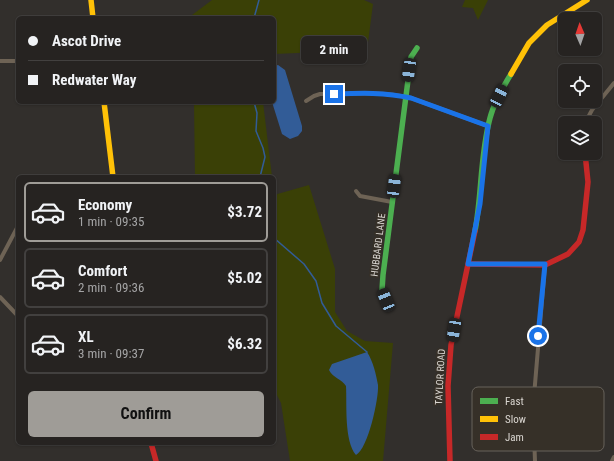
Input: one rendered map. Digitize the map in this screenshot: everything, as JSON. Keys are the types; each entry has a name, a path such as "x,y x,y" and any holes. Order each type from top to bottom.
{"street":[{"path":"91,0 92,16"},
{"name":"TAYLOR ROAD","path":"450,461 448,406 449,363 454,330 480,204 488,126 504,86 529,44 547,25 587,0"},
{"name":"HUBBARD LANE","path":"386,300 382,290 392,202 411,57 417,48"},
{"path":"0,60 16,62"},
{"path":"589,116 592,110 614,83"},
{"path":"306,101 320,94 376,93 405,97 488,126"},
{"path":"104,104 113,175"},
{"path":"468,264 545,264 568,254 581,237 588,182 586,160"},
{"path":"356,191 360,196 392,202"},
{"path":"0,260 16,230"},
{"path":"534,387 545,264"},
{"path":"0,297 16,314"},
{"path":"151,445 155,461"},
{"path":"534,451 535,461"},
{"path":"612,461 614,457"}],"green space":[{"path":"212,0 364,0 373,4 367,50 276,54 276,16 191,16"},
{"path":"465,0 488,0 478,20 473,8 462,7"},
{"path":"194,104 263,104 272,175 195,175"},
{"path":"309,185 335,269 335,312 347,331 365,341 393,343 383,461 290,461 281,403 276,393 276,194"}],"water":[{"path":"278,65 285,70 302,126 302,131 298,136 290,139 282,134 273,104 276,104 276,66"},
{"path":"367,352 375,372 378,391 372,423 365,443 356,455 352,449 348,432 346,386 329,370 332,364"}],"waterway":[{"path":"255,16 259,0"},
{"path":"255,104 257,113 256,131 265,157 260,175"},
{"path":"276,240 304,264 316,281 322,303 336,326 367,352"}],"traffic: fast":[{"path":"386,300 382,290 383,275 411,57 417,48"},
{"path":"475,231 484,146 490,118 502,90 511,74"}],"traffic: slow":[{"path":"91,0 93,16"},
{"path":"511,74 529,43 547,25 587,0"},
{"path":"104,104 113,175"}],"traffic: jam":[{"path":"469,264 545,265 568,254 579,242 583,230 588,182 586,160"},
{"path":"450,461 448,386 451,345 475,231"},
{"path":"152,445 156,461"}],"route":[{"path":"334,94 376,93 398,95 411,98 488,126 485,142 480,204 468,264 545,264 538,336"}]}
